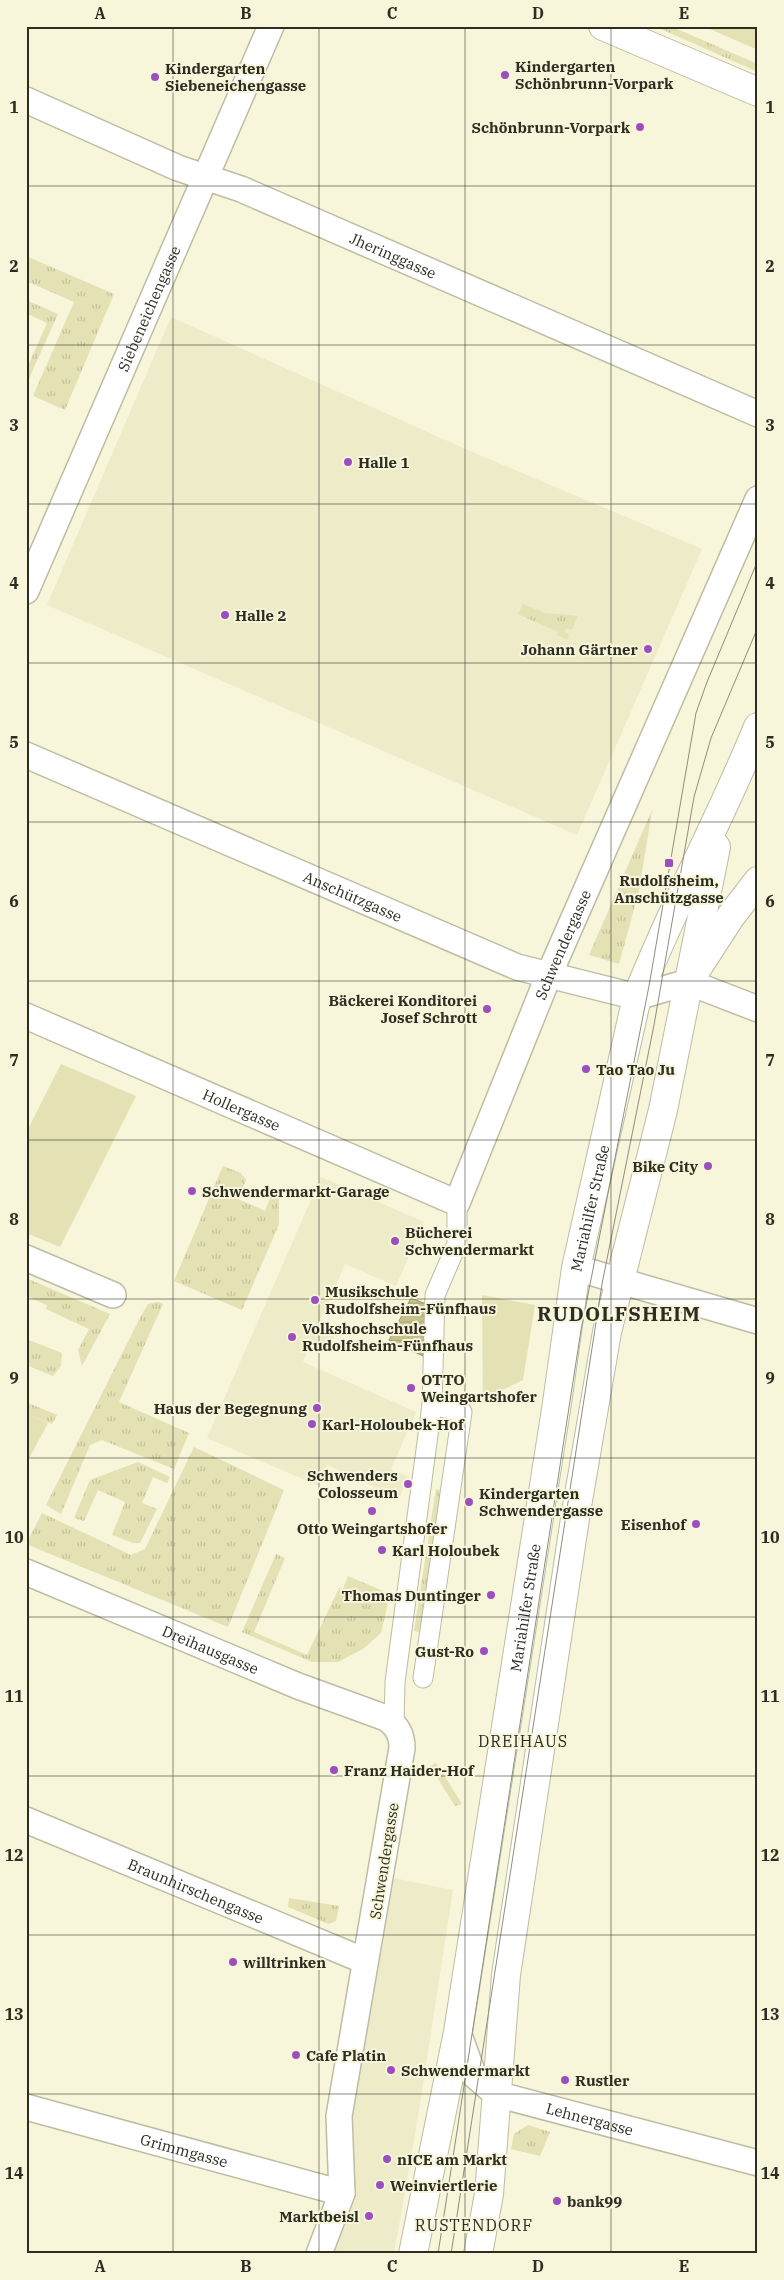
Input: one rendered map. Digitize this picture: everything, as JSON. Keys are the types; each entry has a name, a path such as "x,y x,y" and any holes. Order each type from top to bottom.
{"street":[{"name":"Siebeneichengasse","path":"26,591 271,26"},
{"path":"603,26 758,92"},
{"name":"Jheringgasse","path":"26,100 178,168 241,189 758,414"},
{"name":"Schwendergasse","path":"319,2254 342,2193 339,2116 402,1748 402,1739 394,1724 395,1682 412,1569 432,1405 435,1295 456,1244 457,1203 548,977 758,500"},
{"name":"Mariahilfer Straße","path":"413,2254 458,2032 558,1403 576,1268 637,997 652,957 738,774 758,727"},
{"name":"Anschützgasse","path":"26,755 508,964 548,977 637,997 688,982"},
{"name":"Mariahilfer Straße","path":"478,2254 489,2194 506,1975 606,1332 618,1279 645,1188 719,837 738,774"},
{"path":"758,881 731,916 688,982 758,1008"},
{"name":"Hollergasse","path":"26,1016 457,1203"},
{"path":"26,1258 113,1295"},
{"path":"576,1268 758,1321"},
{"path":"423,1678 462,1412 432,1405"},
{"name":"Dreihausgasse","path":"26,1572 298,1686 370,1712 394,1724"},
{"path":"520,1634 557,1641"},
{"name":"Braunhirschengasse","path":"26,1820 365,1961"},
{"path":"491,1820 529,1826"},
{"name":"Lehnergasse","path":"458,2032 472,2074 496,2094 758,2163"},
{"name":"Grimmgasse","path":"26,2107 342,2193"}],"shaded area":[{"path":"171,317 470,451 702,549 577,835 47,605"},
{"name":"Volkshochschule Rudolfsheim-Fünfhaus","path":"321,1177 424,1222 396,1286 345,1264 318,1326 335,1334 327,1353 309,1345 303,1362 416,1412 391,1469 409,1477 399,1498 327,1465 317,1485 207,1438"},
{"path":"411,1298 426,1304 423,1356 389,1340"},
{"name":"Schwendermarkt","path":"393,1878 453,1890 417,2123 394,2254 331,2254 354,2192 353,2097 362,2029 382,1950"}],"green space":[{"path":"654,26 670,26 758,64 758,72"},
{"path":"703,26 758,26 758,50"},
{"path":"26,256 114,294 65,410 33,396 74,302 26,281"},
{"path":"26,300 58,314 26,385 26,370 47,323 26,313"},
{"path":"523,604 545,613 578,616 572,630 566,628 564,632 569,635 567,640 557,635 558,632 518,614"},
{"path":"652,810 639,891 619,964 589,955"},
{"path":"61,1064 136,1096 60,1247 26,1233 26,1133"},
{"path":"223,1166 241,1173 246,1180 238,1199 265,1211 271,1196 279,1199 279,1224 242,1310 174,1281"},
{"path":"26,1278 110,1314 82,1366 78,1350 89,1329 46,1309 47,1305 26,1296"},
{"path":"482,1295 535,1305 523,1380 502,1390 483,1403"},
{"path":"158,1302 163,1304 119,1402 189,1433 174,1469 102,1440 90,1445 61,1514 46,1505 142,1314 148,1304"},
{"path":"26,1339 62,1353 61,1366 53,1376 26,1365"},
{"path":"26,1402 57,1415 52,1424 26,1414"},
{"path":"26,1414 48,1423 26,1464"},
{"path":"194,1447 284,1490 228,1627 26,1544 42,1513 131,1555 145,1549"},
{"path":"138,1462 170,1477 167,1483 153,1477 142,1503 157,1509 140,1543 133,1543 112,1535 125,1502 98,1490 84,1521 74,1518 90,1480"},
{"path":"436,1489 442,1491 420,1632 414,1631"},
{"path":"276,1554 285,1558 254,1632 307,1655 339,1588 343,1589 348,1576 390,1594 381,1633 363,1649 338,1662 312,1662 242,1632"},
{"path":"436,1763 462,1804 455,1806 430,1766"},
{"path":"289,1898 339,1906 336,1921 329,1924 288,1907"},
{"path":"528,2125 550,2132 540,2156 511,2149 514,2134"}],"tram line":[{"path":"438,2254 581,1330 649,986 696,713 758,560"},
{"path":"451,2254 602,1284 654,1025 694,797 711,738 758,627"}],"place":[{"name":"Kindergarten Schönbrunn-Vorpark","path":"505,75"},
{"name":"Kindergarten Siebeneichengasse","path":"155,77"},
{"name":"Schönbrunn-Vorpark","path":"640,127"},
{"name":"Halle 1","path":"348,462"},
{"name":"Halle 2","path":"225,615"},
{"name":"Johann Gärtner","path":"648,649"},
{"name":"Rudolfsheim, Anschützgasse","path":"669,863"},
{"name":"Bäckerei Konditorei Josef Schrott","path":"487,1009"},
{"name":"Tao Tao Ju","path":"586,1069"},
{"name":"Bike City","path":"708,1166"},
{"name":"Schwendermarkt-Garage","path":"192,1191"},
{"name":"Bücherei Schwendermarkt","path":"395,1241"},
{"name":"Musikschule Rudolfsheim-Fünfhaus","path":"315,1300"},
{"name":"Volkshochschule Rudolfsheim-Fünfhaus","path":"292,1337"},
{"name":"OTTO Weingartshofer","path":"411,1388"},
{"name":"Haus der Begegnung","path":"317,1408"},
{"name":"Karl-Holoubek-Hof","path":"312,1424"},
{"name":"Schwenders Colosseum","path":"408,1484"},
{"name":"Kindergarten Schwendergasse","path":"469,1502"},
{"name":"Otto Weingartshofer","path":"372,1511"},
{"name":"Eisenhof","path":"696,1524"},
{"name":"Karl Holoubek","path":"382,1550"},
{"name":"Thomas Duntinger","path":"491,1595"},
{"name":"Gust-Ro","path":"484,1651"},
{"name":"Franz Haider-Hof","path":"334,1770"},
{"name":"willtrinken","path":"233,1962"},
{"name":"Cafe Platin","path":"296,2055"},
{"name":"Schwendermarkt","path":"391,2070"},
{"name":"Rustler","path":"565,2080"},
{"name":"nICE am Markt","path":"387,2159"},
{"name":"Weinviertlerie","path":"380,2185"},
{"name":"bank99","path":"557,2201"},
{"name":"Marktbeisl","path":"369,2216"}],"district":[{"name":"RUDOLFSHEIM","path":"619,1313"},
{"name":"DREIHAUS","path":"523,1741"},
{"name":"RUSTENDORF","path":"474,2225"}]}
